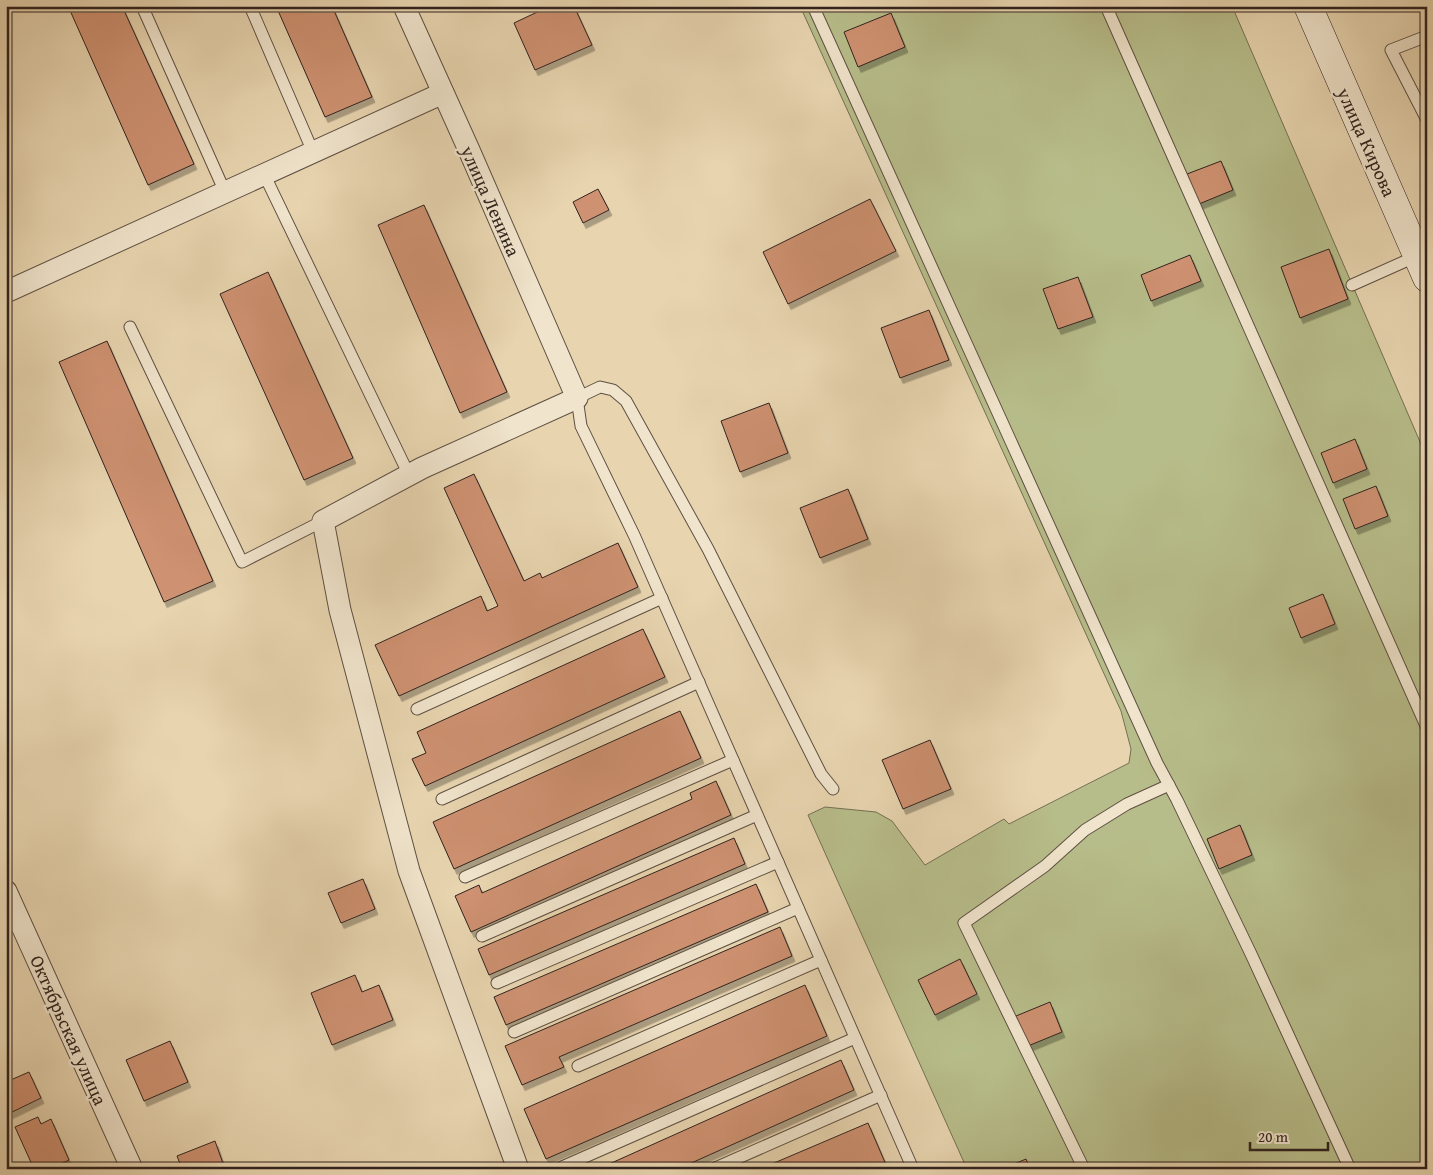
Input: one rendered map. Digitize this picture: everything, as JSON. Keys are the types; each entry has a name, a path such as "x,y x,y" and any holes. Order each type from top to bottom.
{"street":[{"name":"улица Ленина","path":"404,6 577,398"},
{"name":"улица Кирова","path":"1308,6 1422,267"},
{"path":"6,292 443,93"},
{"path":"518,1169 409,871 340,610 322,522 409,475 577,398"},
{"name":"Октябрьская улица","path":"6,891 132,1169"}],"lane":[{"path":"142,6 225,192"},
{"path":"250,6 314,152"},
{"path":"813,6 1153,754 1251,954 1350,1169"},
{"path":"1106,6 1427,728"},
{"path":"1427,36 1391,50 1427,120"},
{"path":"264,174 409,475"},
{"path":"1352,285 1422,267"},
{"path":"130,327 242,562 322,522"},
{"path":"833,789 821,774 708,549 626,401 613,390 600,387 577,398 582,426 634,534 913,1169"},
{"path":"417,709 662,598"},
{"path":"442,799 699,682"},
{"path":"465,877 733,760"},
{"path":"1084,1169 964,923 1045,866 1085,830 1127,804 1169,785"},
{"path":"482,936 757,815"},
{"path":"498,983 778,862"},
{"path":"514,1032 798,908"},
{"path":"578,1066 821,960"},
{"path":"562,1167 855,1038"},
{"path":"713,1169 881,1095"}],"green space":[{"path":"800,6 1232,6 1427,458 1427,1169 967,1169 808,815 825,807 876,812 892,821 925,865 1004,819 1009,824 1129,763 1131,749 1121,711"}],"building":[{"path":"68,6 122,6 194,164 148,185"},
{"path":"276,6 332,6 372,97 325,117"},
{"path":"550,6 574,6 592,45 535,70 514,23"},
{"path":"891,13 905,47 858,67 844,32"},
{"path":"1221,161 1233,190 1199,204 1187,174"},
{"path":"598,189 609,210 583,223 573,202"},
{"path":"870,199 896,251 788,304 763,252"},
{"path":"424,205 507,392 460,413 378,225"},
{"path":"1329,249 1348,299 1300,318 1281,267"},
{"path":"1190,255 1201,281 1151,301 1141,275"},
{"path":"268,272 353,458 304,480 220,294"},
{"path":"1078,277 1093,317 1058,329 1043,289"},
{"path":"929,310 949,360 900,378 881,328"},
{"path":"107,341 213,581 164,602 59,362"},
{"path":"769,403 788,453 740,472 721,421"},
{"path":"1355,439 1367,469 1333,483 1321,453"},
{"path":"474,474 524,581 540,573 542,578 618,543 638,587 399,696 375,645 481,596 487,611 498,606 444,488"},
{"path":"1376,486 1388,516 1355,529 1343,499"},
{"path":"848,489 868,539 820,558 800,508"},
{"path":"1323,594 1335,624 1301,638 1289,608"},
{"path":"643,629 665,677 425,786 412,759 426,753 417,732"},
{"path":"680,711 701,758 454,869 433,822"},
{"path":"930,740 951,789 903,809 882,760"},
{"path":"716,781 731,815 471,932 455,896 479,885 482,893 692,799 690,793"},
{"path":"1240,825 1252,855 1219,869 1207,839"},
{"path":"734,838 745,864 489,975 478,949"},
{"path":"363,879 375,909 341,923 328,893"},
{"path":"756,884 768,912 506,1025 494,997"},
{"path":"780,927 792,956 559,1057 564,1067 522,1085 505,1046"},
{"path":"960,959 977,994 935,1015 918,980"},
{"path":"355,975 362,992 379,985 393,1020 332,1045 311,993"},
{"path":"805,985 827,1036 546,1159 524,1109"},
{"path":"1050,1002 1062,1032 1028,1046 1016,1016"},
{"path":"170,1041 188,1082 144,1101 126,1060"},
{"path":"841,1060 854,1090 678,1169 598,1169"},
{"path":"29,1072 41,1098 6,1115 6,1082"},
{"path":"38,1117 41,1124 51,1119 69,1160 50,1169 34,1169 15,1127"},
{"path":"868,1123 887,1167 882,1169 760,1169"},
{"path":"215,1141 225,1169 182,1169 177,1156"},
{"path":"1026,1159 1030,1169 1002,1169"}]}
